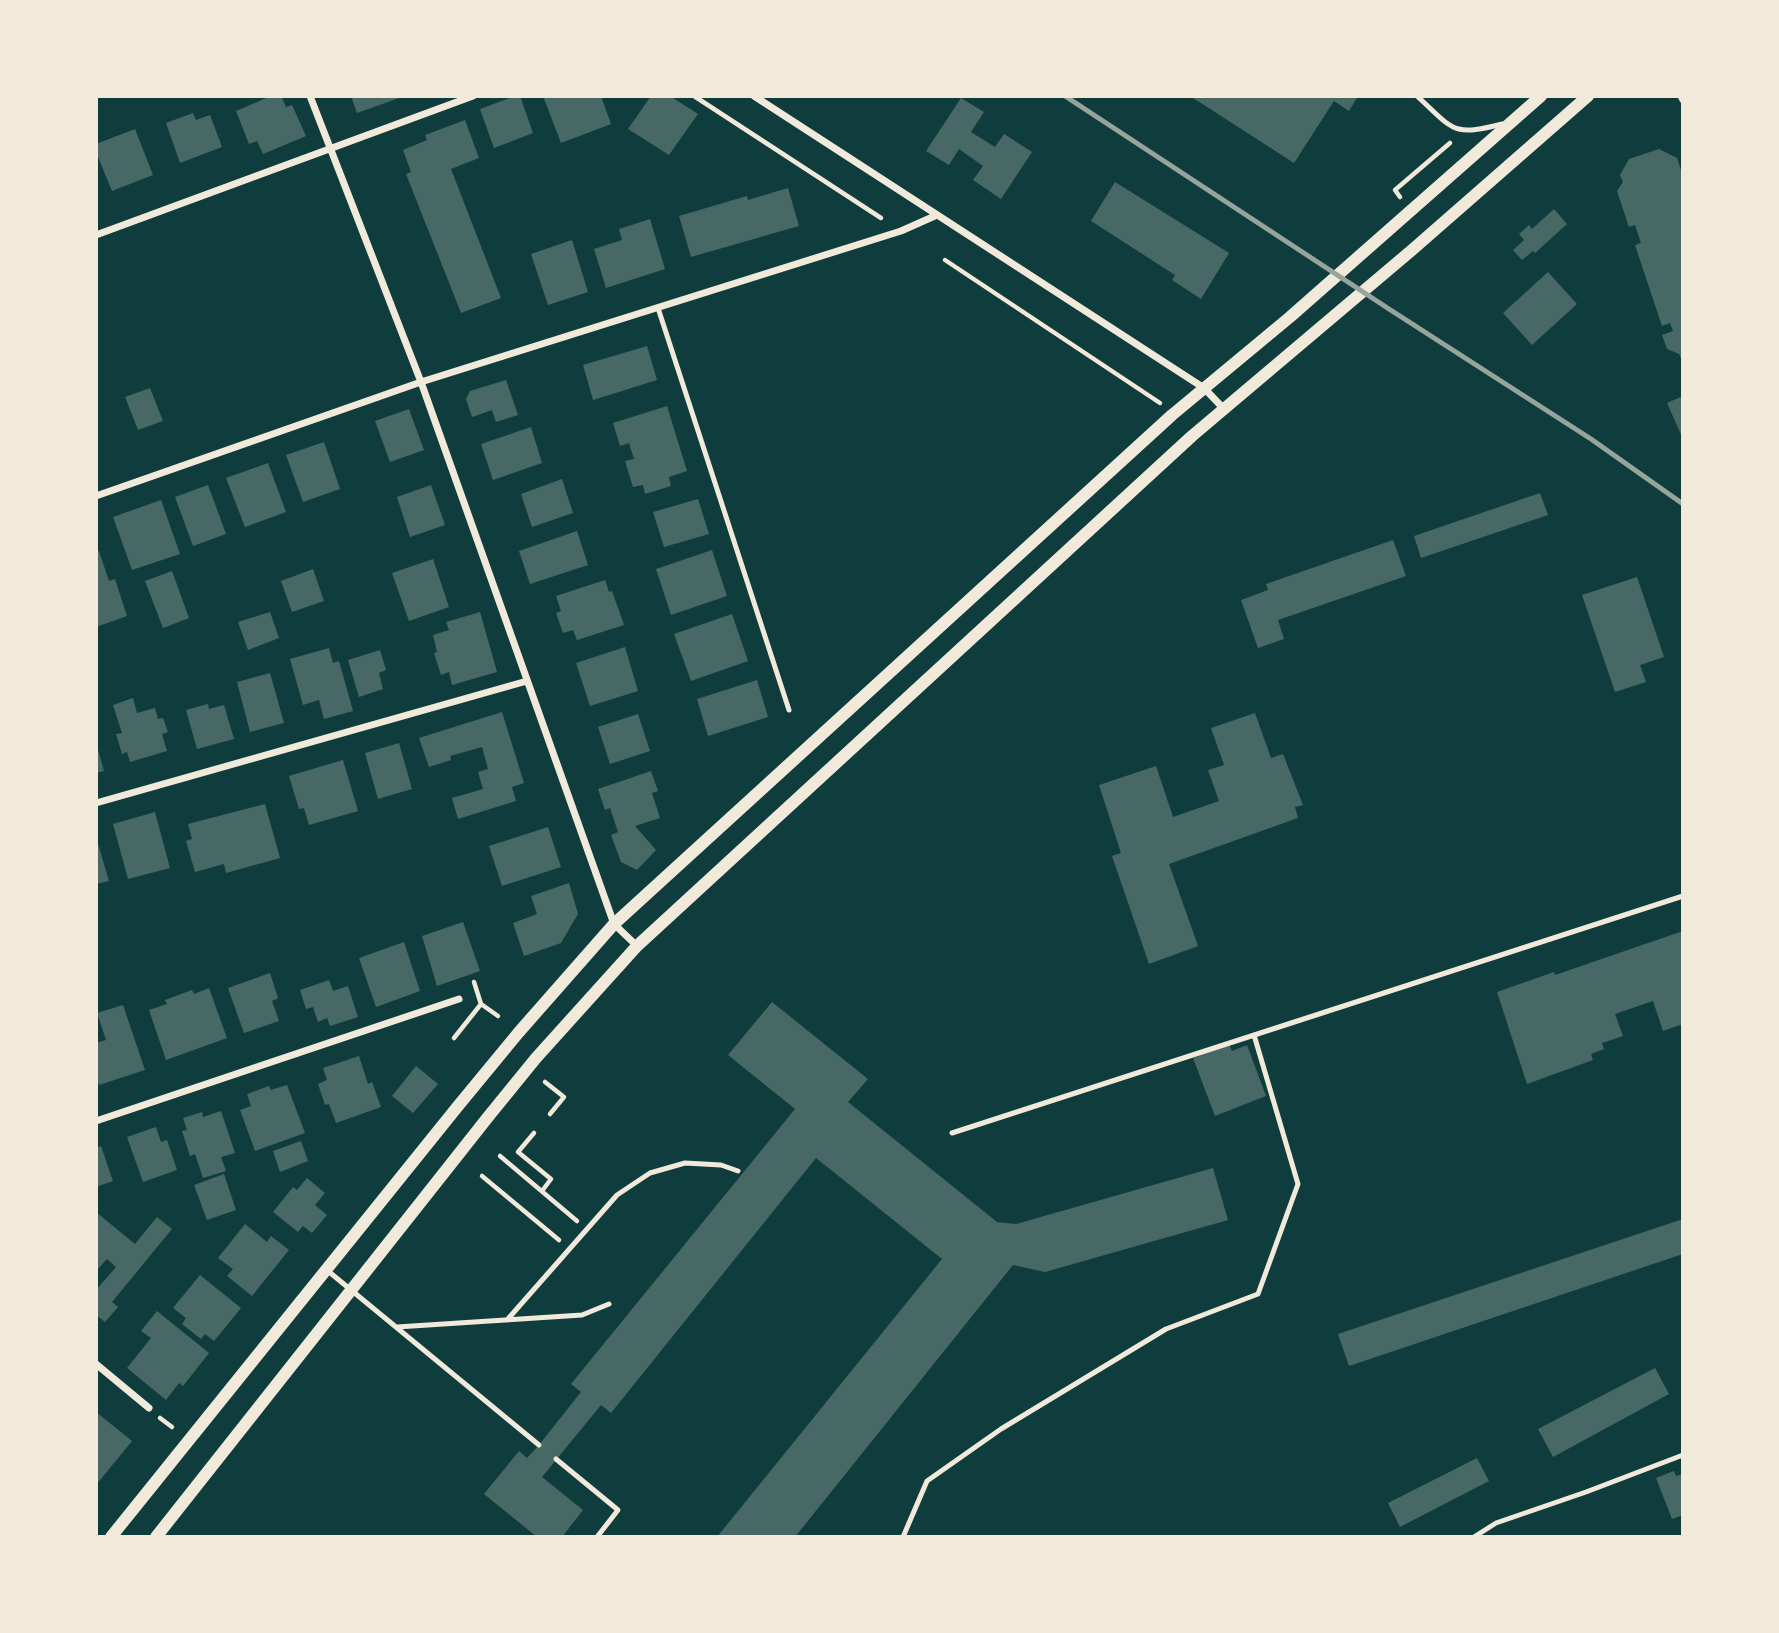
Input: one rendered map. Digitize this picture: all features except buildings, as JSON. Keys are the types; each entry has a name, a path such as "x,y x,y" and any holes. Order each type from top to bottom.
{"street":[{"path":"310,96 421,382 614,924 637,946"},
{"path":"96,235 473,96"},
{"path":"754,96 1204,388 1224,409"},
{"path":"111,1537 519,1032 614,924 1204,388 1290,317 1541,96"},
{"path":"156,1537 536,1058 637,946 1224,409 1315,334 1588,96"},
{"path":"96,496 421,382 901,231 937,215"},
{"path":"96,803 527,681"},
{"path":"96,1121 459,999"},
{"path":"96,1364 149,1408"}],"lane":[{"path":"1417,96 1445,122 1461,131 1474,131 1512,122"},
{"path":"658,308 789,710"},
{"path":"952,1133 1683,896"},
{"path":"903,1537 926,1481 1001,1429 1166,1329 1258,1294 1298,1184 1254,1035"},
{"path":"507,1320 617,1195 650,1173 685,1163 721,1165 738,1171"},
{"path":"325,1269 539,1445"},
{"path":"397,1327 582,1315 609,1304"},
{"path":"1474,1537 1496,1523 1683,1455"},
{"path":"556,1459 618,1510 597,1537"}],"path":[{"path":"694,96 881,218"},
{"path":"1391,205 1401,196 1395,190 1450,143"},
{"path":"945,260 1162,405"},
{"path":"474,982 481,1004 498,1016"},
{"path":"454,1038 481,1004"},
{"path":"545,1082 564,1097 550,1114"},
{"path":"534,1133 518,1152 551,1179 542,1191"},
{"path":"500,1156 576,1220"},
{"path":"482,1176 559,1241"}],"railway":[{"path":"1065,96 1591,439 1683,504"}]}
